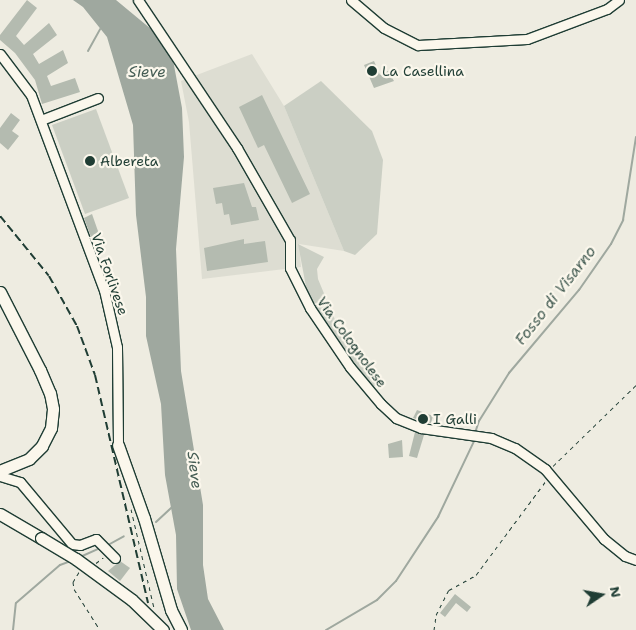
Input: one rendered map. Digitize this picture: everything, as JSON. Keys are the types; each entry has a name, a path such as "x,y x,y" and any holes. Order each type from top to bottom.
{"main road":[{"path":"0,292 40,370 50,393 53,410 51,428 42,446 29,459 0,471"},
{"path":"118,444 149,533 171,610 181,630"},
{"path":"0,514 76,559 132,600 163,630"}],"street":[{"name":"Via Colognolese","path":"138,0 237,148 290,240 290,268 310,308 350,367 381,404 396,418 421,428 501,441 549,474 604,539 625,556 636,560"},
{"path":"351,0 384,28 418,45 528,39 607,9 619,0"},
{"name":"Via Forlivese","path":"0,54 31,95 112,315 117,347 118,444"},
{"path":"40,120 98,98"},
{"path":"0,476 20,482 72,544 80,545 96,539 115,558"}],"path":[{"path":"434,630 439,609 449,590 476,575 549,474 636,385"},
{"path":"131,508 154,608"},
{"path":"78,573 73,582 74,589 100,630"}],"shaded area":[{"path":"252,54 284,106 344,251 299,244 301,267 202,279 189,122 181,81"},
{"path":"321,81 372,131 383,160 377,234 355,255 344,251 284,106"},
{"name":"Albereta","path":"96,109 129,198 85,214 52,125"},
{"path":"298,244 324,257 317,269 318,279 338,327 358,355 381,378 370,391 310,308"}],"water":[{"name":"Sieve","path":"73,0 116,0 151,29 173,60 182,108 184,157 176,249 181,371 203,505 203,565 208,599 224,630 191,630 177,589 176,535 165,475 161,404 146,336 146,297 136,215 133,125 107,37 83,7"}],"building":[{"path":"27,0 37,8 16,36 24,45 49,23 57,35 33,54 39,64 63,50 68,63 47,76 51,86 75,78 80,92 42,104 35,80 15,53 0,40 0,35"},
{"name":"La Casellina","path":"374,61 380,75 388,71 394,81 374,88 364,65"},
{"path":"262,95 310,194 292,203 264,145 258,148 239,107"},
{"path":"11,113 20,120 12,131 19,136 8,150 0,143 0,128"},
{"path":"244,183 252,207 256,207 259,220 231,225 229,214 224,215 222,203 216,204 213,188"},
{"path":"92,214 99,234 91,237 84,218"},
{"path":"244,239 244,244 265,241 268,262 207,271 204,248"},
{"name":"I Galli","path":"417,410 433,416 431,423 413,418"},
{"path":"415,432 424,435 417,458 409,456"},
{"path":"402,440 403,457 389,458 388,444"},
{"path":"120,561 130,568 120,581 108,571"},
{"path":"455,594 471,607 467,612 456,603 445,617 440,613"}],"waterway":[{"path":"88,51 100,29"},
{"name":"Fosso di Visarno","path":"476,430 479,421 509,373 579,290 611,244 623,220 636,137"},
{"name":"Fosso di Visarno","path":"326,630 377,600 396,581 438,517 475,439"},
{"path":"156,522 171,508"},
{"path":"108,545 124,536"},
{"path":"80,557 98,549"},
{"path":"13,630 16,603 60,565 71,561"}],"railway":[{"path":"0,216 49,276 77,326 95,375 148,603"}],"place":[{"name":"La Casellina","path":"372,71"},
{"name":"Albereta","path":"90,161"},
{"name":"I Galli","path":"423,419"}]}
